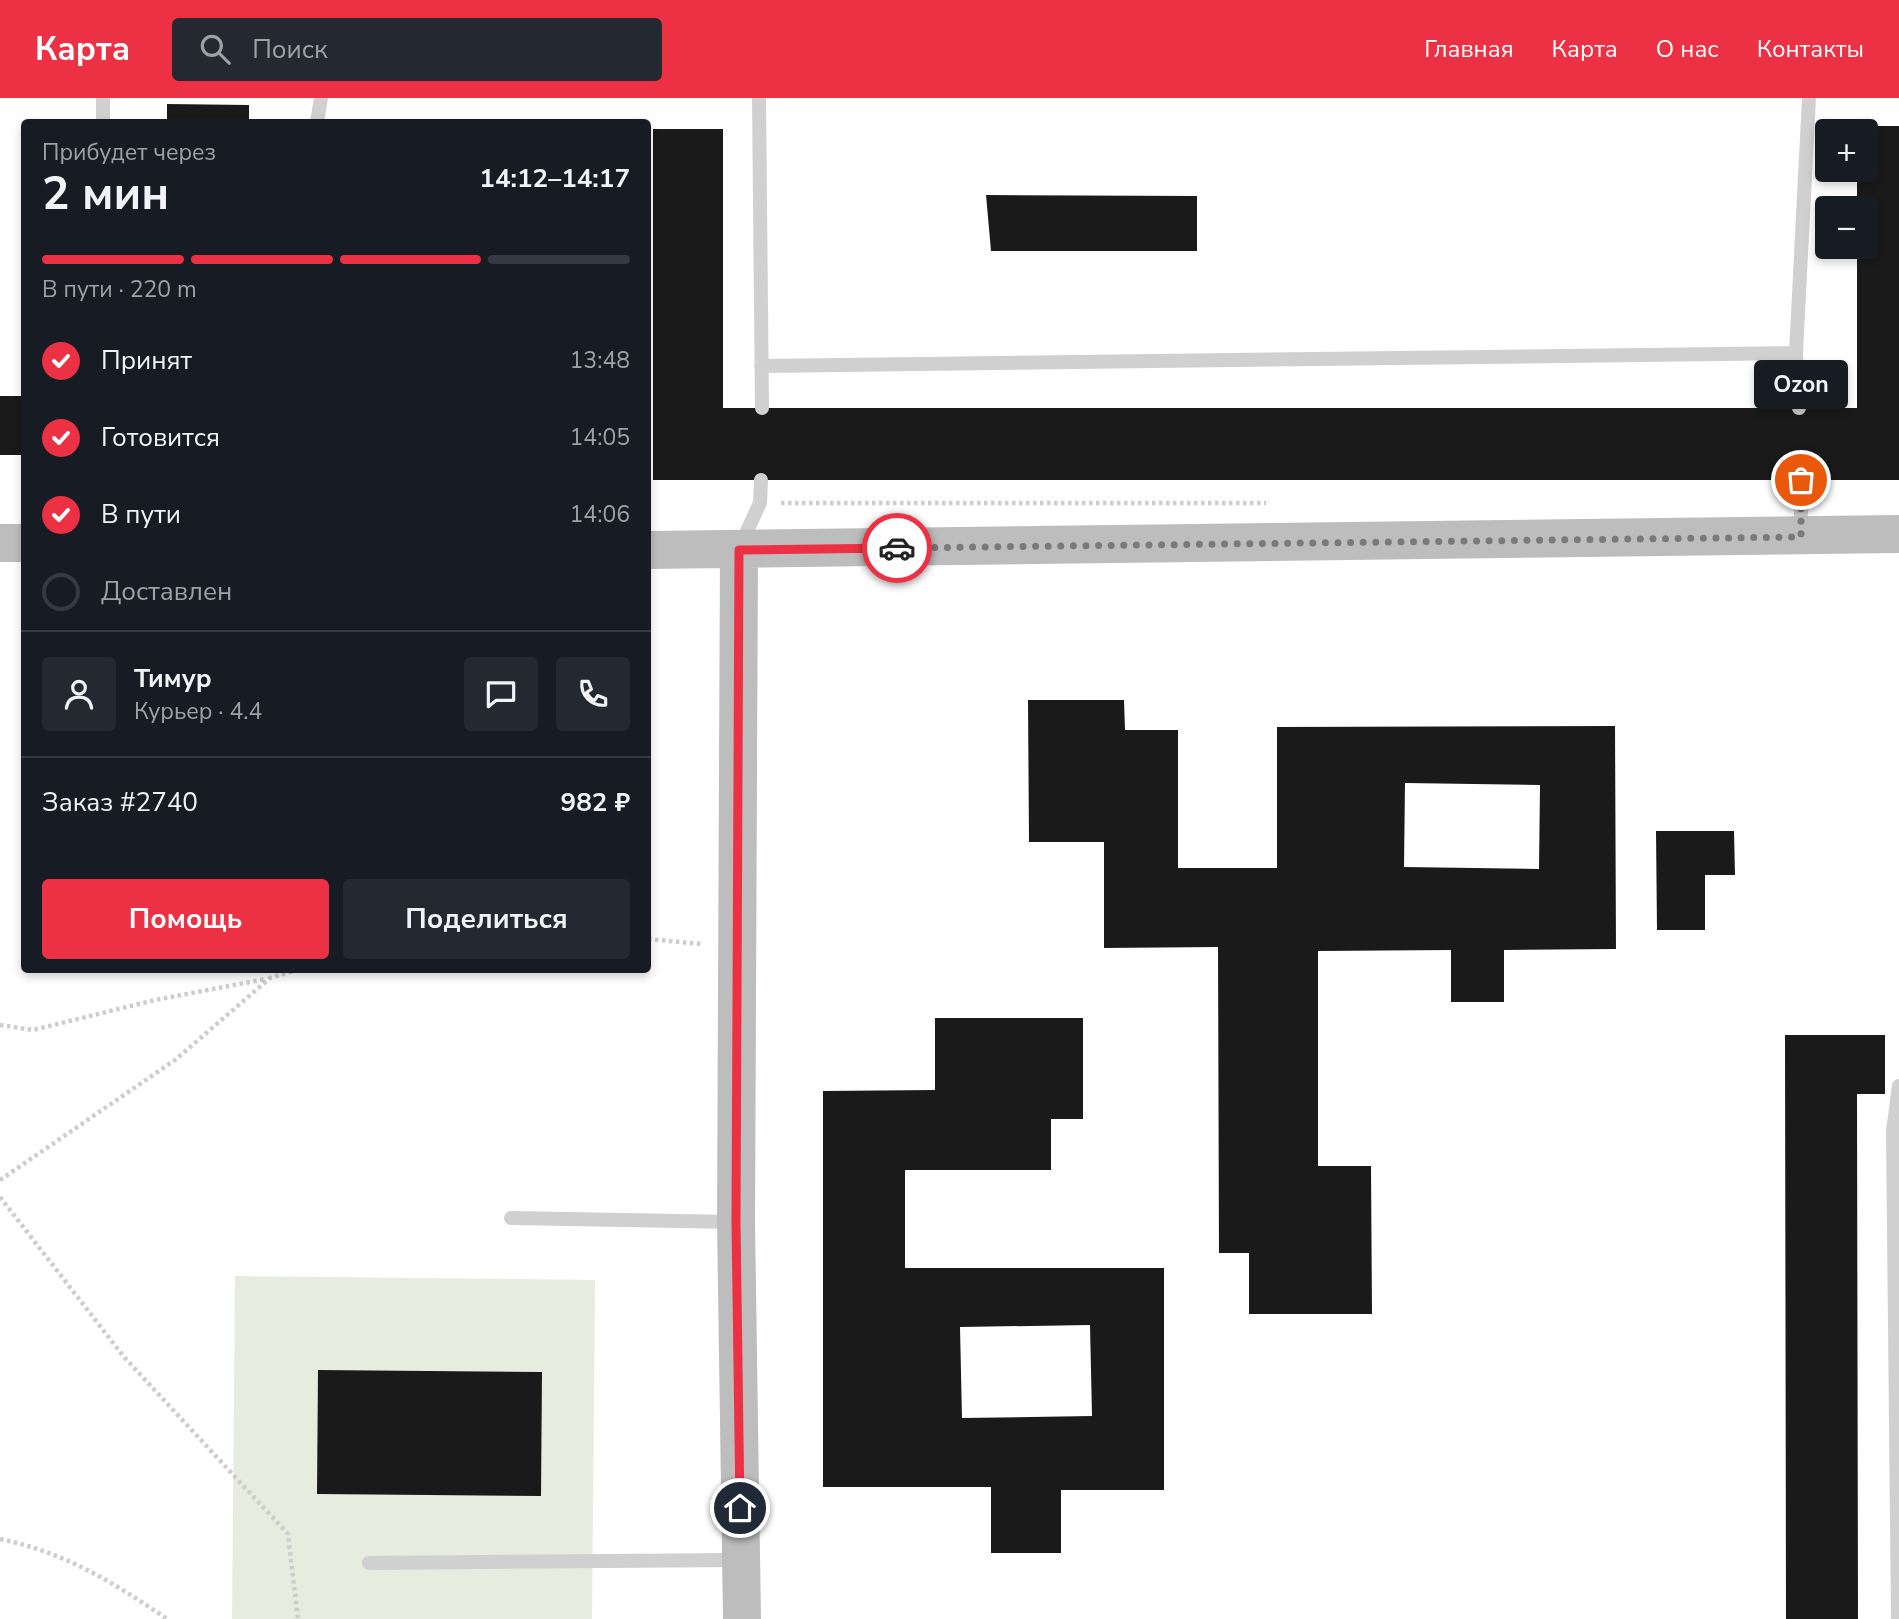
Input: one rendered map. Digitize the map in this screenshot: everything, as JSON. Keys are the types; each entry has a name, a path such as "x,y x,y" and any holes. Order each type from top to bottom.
{"street":[{"path":"651,550 1899,534"},
{"path":"0,543 21,543"},
{"path":"739,550 736,1222 741,1619"}],"lane":[{"path":"103,98 103,119"},
{"path":"318,119 321,98"},
{"path":"759,98 762,408"},
{"path":"1799,408 1796,354 1810,98"},
{"path":"761,366 1796,354"},
{"path":"739,550 760,503 761,480"},
{"path":"1801,480 1801,537"},
{"path":"1898,1619 1896,1131 1899,1086"},
{"path":"511,1218 736,1222"},
{"path":"369,1563 741,1560"}],"path":[{"path":"651,939 737,948"},
{"path":"0,1025 33,1030 155,1000 286,973"},
{"path":"0,1181 175,1060 270,978"},
{"path":"0,1197 124,1357 289,1534 298,1619"},
{"path":"0,1539 41,1548 115,1583 167,1619"}],"shaded area":[{"path":"235,1276 595,1280 592,1619 232,1619"}],"building":[{"path":"167,104 249,105 249,119 167,119"},
{"path":"1878,126 1899,126 1899,480 653,480 653,129 723,129 723,408 1857,408 1857,259 1878,259 1878,196 1857,196 1857,182 1878,182"},
{"path":"986,195 1197,196 1197,251 991,251"},
{"path":"0,396 21,396 21,455 0,455"},
{"path":"1028,700 1124,700 1125,730 1178,730 1178,868 1277,868 1277,727 1615,726 1616,949 1504,950 1504,1002 1451,1002 1451,950 1318,951 1318,1166 1371,1166 1372,1314 1249,1314 1249,1253 1219,1253 1218,947 1104,948 1104,842 1029,842","holes":["1405,783 1540,785 1539,869 1404,867"]},
{"path":"1656,831 1734,831 1735,875 1705,875 1705,930 1657,930"},
{"path":"935,1018 1083,1018 1083,1119 1051,1119 1051,1170 905,1170 905,1268 1164,1268 1164,1490 1061,1490 1061,1553 991,1553 991,1487 823,1487 823,1091 935,1090","holes":["1090,1325 1092,1416 962,1418 960,1327"]},
{"path":"1785,1035 1885,1035 1885,1094 1857,1094 1858,1619 1786,1619"},
{"path":"318,1370 542,1372 541,1496 317,1494"}],"way so far":[{"path":"897,548 1801,537 1801,480"}],"place":[{"name":"Ozon","path":"1801,480"}],"route":[{"path":"740,1508 736,1222 739,550 897,548"}]}
